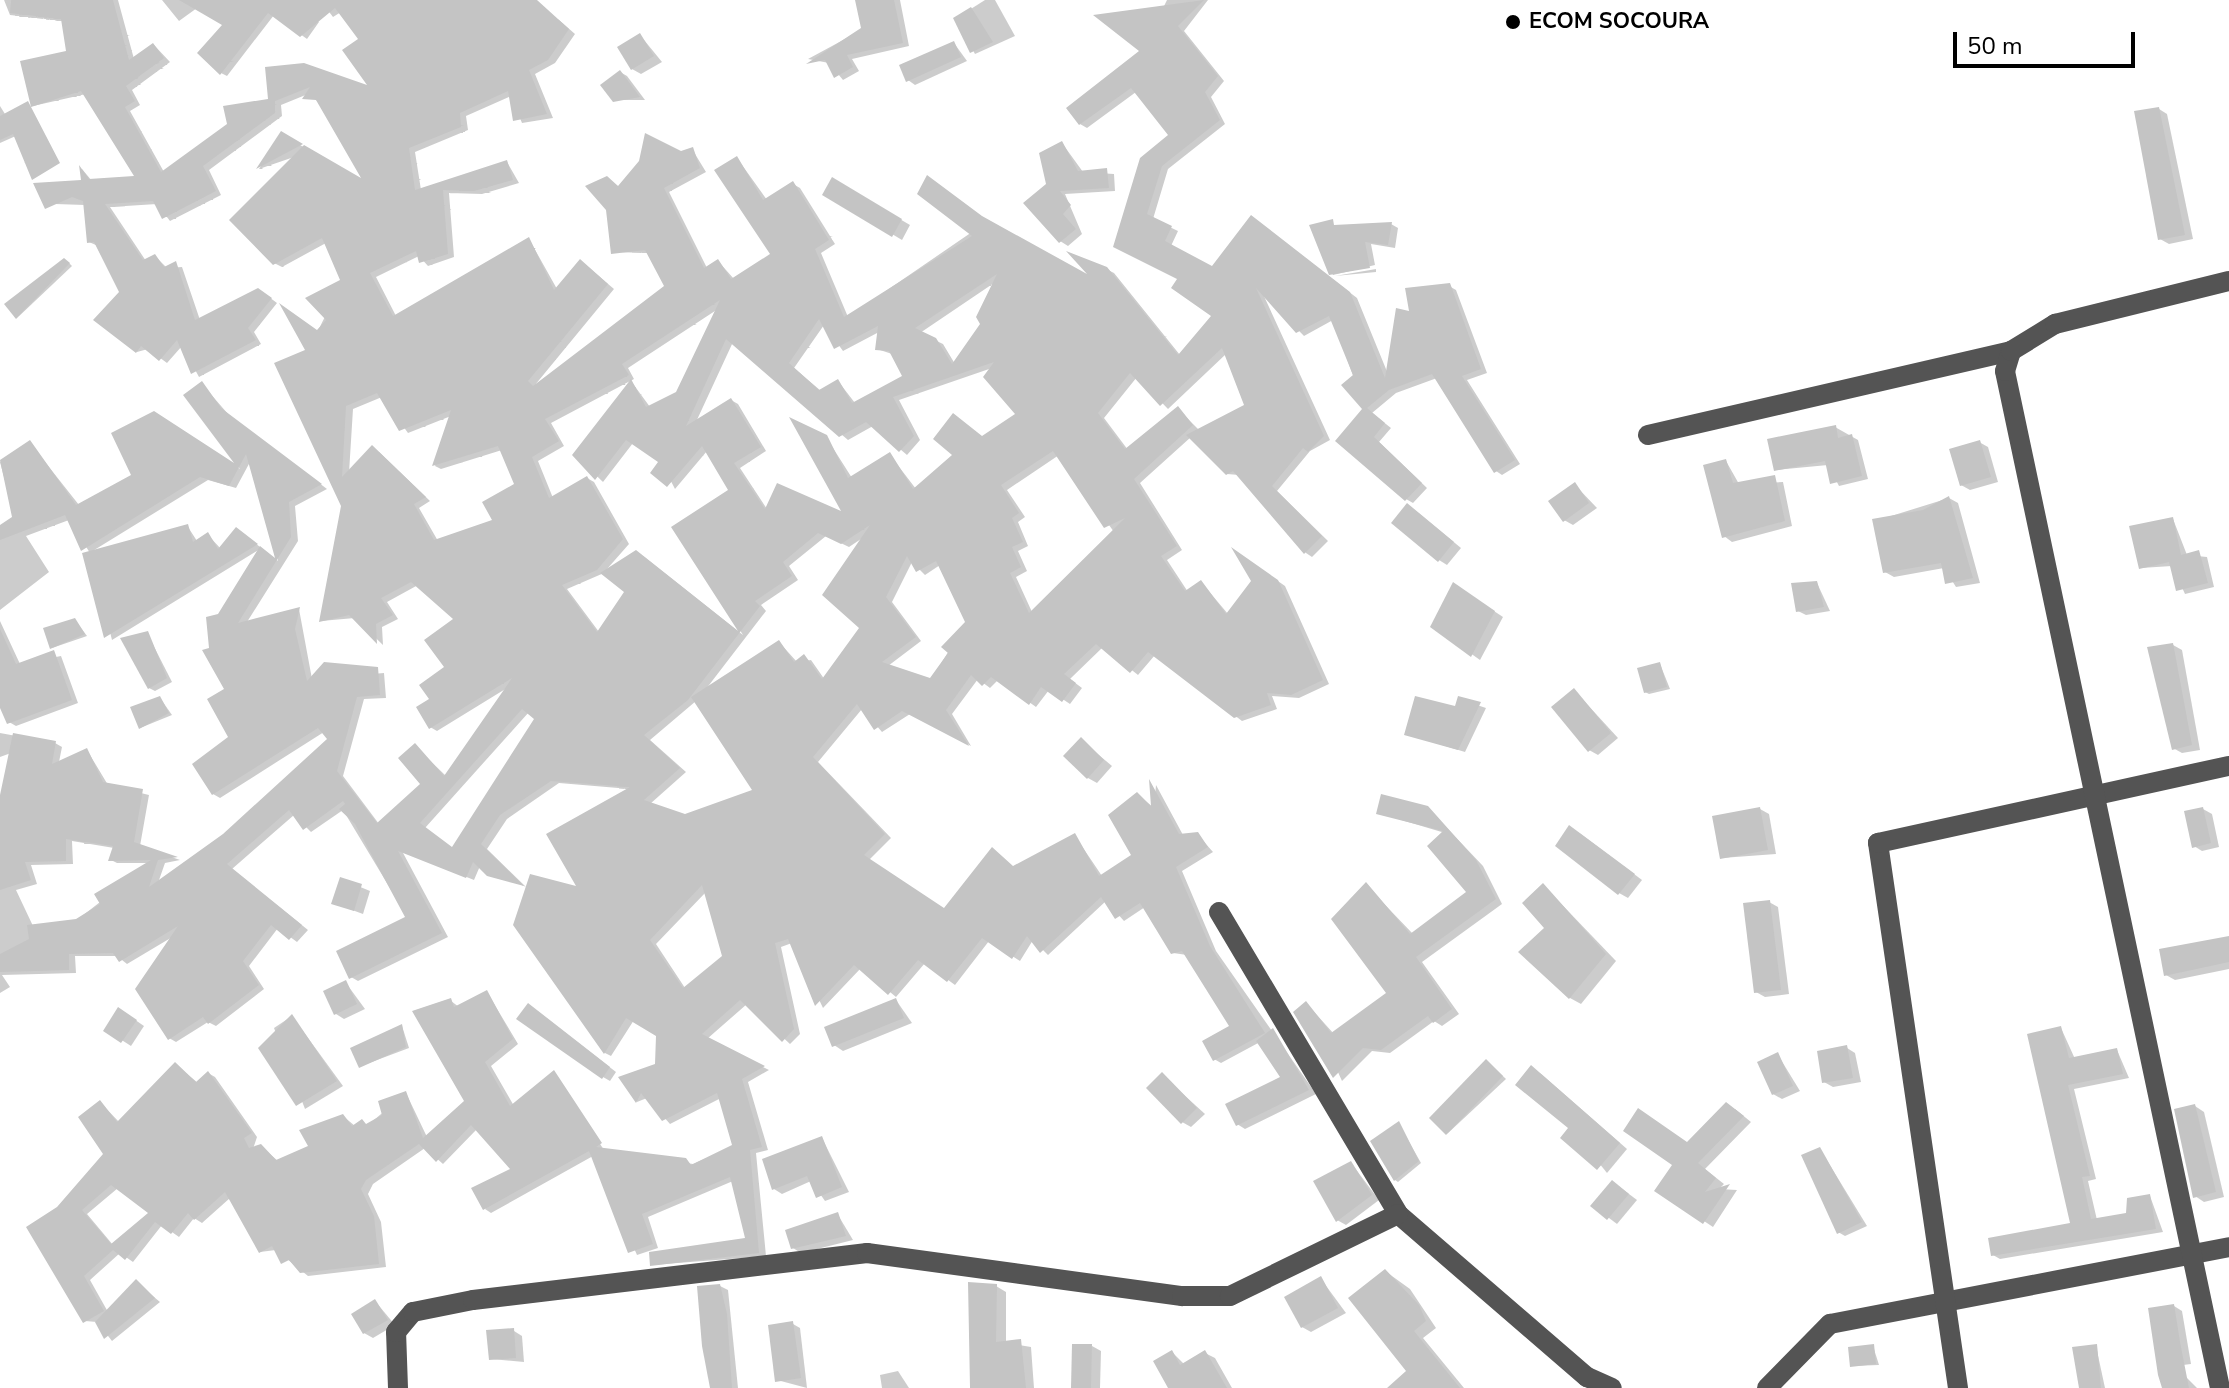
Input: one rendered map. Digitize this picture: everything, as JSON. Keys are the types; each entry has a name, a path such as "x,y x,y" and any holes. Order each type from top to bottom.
{"street":[{"path":"1648,435 2011,351 2055,324 2229,281"},
{"path":"2011,351 2005,371 2099,795 2220,1388"},
{"path":"1958,1388 1878,843 2229,766"},
{"path":"1219,912 1398,1214 1587,1377 1612,1388"},
{"path":"398,1388 396,1332 413,1312 473,1300 867,1253 1182,1296 1230,1296 1398,1214"},
{"path":"1767,1388 1830,1324 2229,1247"}],"building":[{"path":"11,0 113,0 129,60 153,43 164,58 126,86 135,101 125,107 161,172 227,124 223,106 268,99 265,67 304,63 367,85 342,50 358,39 335,8 300,37 268,13 220,75 197,53 222,25 179,0 537,0 569,29 548,60 529,70 547,114 513,121 508,91 460,113 461,127 409,148 415,190 507,160 513,180 474,191 443,190 448,254 419,263 416,251 370,273 393,316 529,237 554,290 580,259 608,284 528,381 533,386 664,286 645,250 611,254 606,210 585,186 607,176 618,186 639,161 645,133 681,151 693,147 700,168 664,188 704,268 718,259 731,279 770,254 714,170 737,156 763,200 793,181 829,240 815,249 844,317 972,236 917,194 927,175 982,216 1087,274 1066,251 1107,267 1178,355 1211,316 1171,288 1177,279 1113,247 1140,158 1168,135 1131,88 1079,125 1066,108 1139,51 1093,15 1204,0 1178,26 1218,76 1205,92 1220,120 1162,166 1147,214 1172,226 1165,241 1212,266 1251,215 1350,292 1385,378 1396,308 1409,311 1405,288 1450,283 1481,369 1462,376 1515,460 1494,473 1432,374 1389,390 1367,408 1385,423 1374,437 1422,483 1405,501 1335,441 1362,409 1341,385 1353,375 1329,316 1296,333 1256,288 1324,436 1308,452 1303,448 1272,486 1322,536 1304,554 1233,471 1226,475 1186,435 1244,405 1222,348 1160,406 1130,373 1098,413 1125,449 1178,406 1193,425 1134,479 1177,546 1161,556 1185,591 1201,580 1226,614 1251,581 1231,547 1278,580 1323,680 1291,695 1267,693 1271,705 1234,718 1148,652 1130,673 1096,644 1064,674 1076,683 1062,702 1041,687 1029,705 991,677 982,686 971,675 946,710 969,746 902,711 874,730 857,704 813,757 885,834 864,855 944,908 992,847 1013,866 1075,833 1099,876 1131,855 1108,815 1137,792 1151,806 1149,779 1179,834 1198,832 1208,847 1176,867 1210,946 1265,1033 1213,1061 1202,1041 1229,1026 1182,951 1171,954 1140,903 1115,919 1101,897 1040,953 1027,936 1012,959 982,938 947,982 918,960 888,995 854,965 815,1006 788,939 775,943 794,1029 782,1042 740,1000 702,1034 765,1066 742,1079 762,1147 750,1150 759,1253 650,1266 649,1252 745,1238 730,1177 642,1214 653,1244 628,1253 589,1151 483,1210 471,1188 510,1169 471,1125 436,1162 419,1144 366,1180 361,1189 374,1216 379,1264 300,1273 289,1260 281,1264 272,1246 259,1253 225,1192 194,1220 188,1213 171,1234 155,1222 125,1260 113,1250 84,1276 104,1311 83,1323 26,1227 57,1207 103,1154 78,1117 100,1100 117,1122 175,1062 196,1082 208,1071 252,1133 244,1138 249,1148 261,1144 276,1160 308,1146 299,1130 343,1114 352,1126 362,1119 366,1124 382,1115 378,1101 406,1091 423,1138 464,1101 412,1011 451,998 454,1007 487,990 513,1039 485,1062 510,1106 554,1070 602,1143 596,1147 686,1158 691,1165 732,1145 717,1093 662,1121 641,1093 636,1103 618,1077 655,1064 656,1036 626,1018 604,1054 513,925 530,874 576,886 546,834 630,787 551,781 500,815 481,844 524,886 487,876 473,862 466,878 398,851 442,933 349,979 336,951 405,917 355,824 339,809 345,804 343,801 303,830 289,810 227,864 302,925 289,940 271,925 243,961 259,985 208,1024 203,1017 168,1040 135,989 178,926 119,962 113,953 69,954 69,970 0,972 0,954 29,939 27,925 76,919 100,904 94,894 151,860 108,861 113,846 66,839 66,861 25,862 31,880 0,890 0,795 13,733 56,741 52,764 87,748 103,782 143,789 134,842 178,857 158,860 149,887 223,834 327,739 318,728 212,795 192,764 228,737 207,699 224,689 202,650 209,648 206,617 218,614 260,546 275,558 246,454 229,486 200,477 81,551 65,515 0,540 0,525 12,517 0,460 30,440 76,505 131,475 111,433 154,411 234,463 183,395 202,381 221,408 322,484 289,502 291,537 238,623 300,607 295,629 307,681 324,662 378,667 380,695 357,697 337,771 377,823 420,784 398,758 415,743 444,776 512,678 429,729 416,707 429,699 419,685 444,667 424,640 453,619 411,582 381,598 393,615 376,624 377,644 349,615 319,622 341,506 274,363 305,350 279,303 317,330 326,320 305,298 340,280 322,238 273,265 229,220 304,145 361,178 316,100 302,99 310,87 275,101 275,113 203,166 216,191 162,219 153,201 105,204 143,260 155,254 164,267 176,261 195,320 258,288 272,298 248,328 256,340 191,374 177,340 159,361 141,346 136,353 93,320 119,292 94,242 87,243 83,201 72,197 45,209 33,183 81,180 79,165 89,179 134,176 81,91 31,107 20,61 66,51 61,19 10,13","holes":["997,274 976,317 980,324 952,364 936,338 915,328","720,300 676,392 646,407 631,379 572,455 595,480 626,440 658,462 650,473 667,487 702,446 728,490 671,527 738,631 636,550 600,573 624,592 597,632 562,585 597,570 623,539 587,476 549,498 532,457 559,441 545,419 629,375 622,364","819,319 834,349 878,326 875,350 889,351 902,376 852,403 838,379 819,390 789,363","726,339 839,437 866,422 899,452 914,436 893,397 994,362 983,377 1015,414 982,436 953,413 933,439 952,455 913,489 890,452 848,478 827,435 789,417 841,511 777,483 765,509 734,463 761,447 731,398 686,426","377,393 399,431 451,410 432,466 498,446 514,484 482,502 492,520 434,540 414,504 426,497 372,445 342,477 346,406","1053,451 1104,528 1125,518 1029,613 1010,573 1021,567 1012,547 1023,542 1012,518 1019,513 1001,485","870,525 822,595 859,628 822,679 804,654 794,662 779,640 691,697 752,790 685,814 644,800 680,768 644,735 688,700 760,606 755,601 792,576 783,562 818,533 841,544","907,556 916,572 936,561 965,622 941,647 948,653 930,678 882,662 916,637 886,597","522,709 534,719 452,847 420,823","702,885 722,956 683,988 650,940","111,1185 148,1213 111,1244 82,1210"]},
{"path":"855,0 894,0 903,43 847,55 853,67 834,78 825,60 806,64 861,28"},
{"path":"971,7 993,42 970,53 953,18"},
{"path":"640,33 654,56 631,70 617,47"},
{"path":"954,41 961,57 906,82 899,65"},
{"path":"620,70 640,97 613,102 600,85"},
{"path":"28,101 60,163 32,180 13,134 0,140 0,116"},
{"path":"2159,107 2185,235 2158,240 2134,111"},
{"path":"281,131 303,144 256,169"},
{"path":"1062,141 1078,171 1107,168 1109,188 1060,191 1071,205 1063,214 1076,229 1059,243 1023,203 1046,184 1039,153"},
{"path":"832,177 902,219 892,237 822,195"},
{"path":"1333,219 1334,225 1392,222 1388,245 1365,242 1370,268 1329,275 1309,225"},
{"path":"64,258 70,263 16,319 4,304"},
{"path":"1836,425 1838,438 1852,434 1862,476 1830,484 1825,461 1774,471 1767,439"},
{"path":"1980,440 1991,477 1960,486 1949,449"},
{"path":"1726,459 1733,483 1775,475 1785,521 1722,538 1703,465"},
{"path":"1575,482 1589,503 1563,522 1548,501"},
{"path":"1949,496 1973,578 1945,584 1941,563 1883,573 1872,519 1923,510"},
{"path":"1407,503 1454,542 1438,562 1391,523"},
{"path":"2173,517 2181,555 2199,550 2208,583 2176,591 2169,562 2139,569 2129,526"},
{"path":"188,524 193,542 208,532 218,549 236,527 258,544 104,638 82,553"},
{"path":"1817,581 1824,607 1796,612 1791,583"},
{"path":"1453,582 1495,611 1471,657 1430,627"},
{"path":"75,618 85,634 50,649 43,628"},
{"path":"0,629 16,664 54,650 72,700 7,724 0,708"},
{"path":"148,631 167,678 148,689 120,638"},
{"path":"2173,643 2192,745 2172,750 2147,647"},
{"path":"1660,662 1667,687 1644,693 1637,668"},
{"path":"1574,688 1611,733 1588,752 1551,707"},
{"path":"160,696 169,713 139,729 130,707"},
{"path":"1415,696 1455,706 1458,696 1481,702 1458,750 1404,735"},
{"path":"1081,737 1104,760 1087,779 1063,756"},
{"path":"1381,794 1428,806 1476,860 1496,899 1416,957 1452,1009 1433,1023 1428,1016 1381,1050 1363,1048 1333,1078 1293,1012 1306,1001 1331,1033 1386,993 1331,919 1366,882 1410,934 1466,892 1427,846 1443,831 1376,814"},
{"path":"1760,807 1768,850 1720,859 1712,816"},
{"path":"2203,807 2211,843 2192,848 2184,811"},
{"path":"1569,825 1635,874 1618,895 1555,846"},
{"path":"340,877 362,884 354,911 331,904"},
{"path":"1543,883 1606,954 1569,999 1518,952 1544,928 1522,903"},
{"path":"1770,900 1781,990 1754,993 1743,903"},
{"path":"2229,936 2229,962 2164,976 2159,949"},
{"path":"346,980 357,1004 334,1015 323,991"},
{"path":"896,998 904,1018 832,1047 824,1027"},
{"path":"528,1003 610,1067 602,1079 516,1019"},
{"path":"118,1007 137,1020 121,1043 103,1031"},
{"path":"292,1014 337,1081 296,1106 258,1048"},
{"path":"402,1024 406,1047 359,1068 350,1048"},
{"path":"2061,1026 2069,1058 2117,1048 2123,1074 2068,1085 2090,1176 2082,1177 2091,1219 2126,1213 2127,1198 2150,1194 2156,1229 1991,1256 1988,1238 2070,1223 2027,1034"},
{"path":"1273,1028 1309,1090 1236,1126 1225,1104 1280,1077 1256,1041"},
{"path":"1847,1045 1853,1078 1822,1083 1817,1051"},
{"path":"1778,1052 1793,1086 1772,1095 1757,1062"},
{"path":"1486,1059 1503,1076 1446,1135 1429,1118"},
{"path":"1531,1065 1620,1143 1597,1170 1560,1138 1568,1128 1515,1085"},
{"path":"1162,1072 1197,1108 1181,1124 1146,1088"},
{"path":"1726,1102 1744,1116 1698,1163 1716,1178 1705,1192 1730,1184 1703,1224 1654,1191 1672,1165 1623,1131 1638,1108 1687,1142"},
{"path":"2195,1104 2216,1192 2193,1198 2174,1109"},
{"path":"1399,1121 1419,1161 1394,1181 1370,1141"},
{"path":"822,1136 842,1187 816,1198 807,1176 772,1190 762,1159"},
{"path":"1820,1147 1862,1222 1837,1234 1801,1155"},
{"path":"1351,1161 1372,1195 1336,1222 1313,1181"},
{"path":"1612,1180 1629,1194 1607,1220 1590,1206"},
{"path":"838,1212 846,1236 791,1249 785,1230"},
{"path":"1385,1269 1419,1305 1426,1321 1414,1331 1460,1388 1387,1388 1406,1371 1348,1298"},
{"path":"1321,1276 1338,1308 1301,1328 1284,1297"},
{"path":"136,1279 155,1298 104,1339 95,1322"},
{"path":"968,1282 997,1284 996,1342 1021,1339 1026,1388 970,1388"},
{"path":"720,1284 727,1314 732,1388 710,1388 702,1346 697,1286"},
{"path":"375,1299 388,1320 363,1334 351,1314"},
{"path":"2174,1304 2189,1388 2162,1388 2158,1375 2148,1308"},
{"path":"793,1321 801,1378 775,1382 768,1325"},
{"path":"514,1328 516,1358 489,1360 486,1330"},
{"path":"1072,1344 1092,1344 1091,1388 1071,1388"},
{"path":"1874,1344 1876,1364 1850,1367 1848,1347"},
{"path":"2097,1344 2101,1388 2079,1388 2072,1347"},
{"path":"1172,1350 1180,1365 1205,1350 1227,1388 1168,1388 1153,1361"}],"place":[{"name":"ECOM SOCOURA","path":"1513,22"}]}
